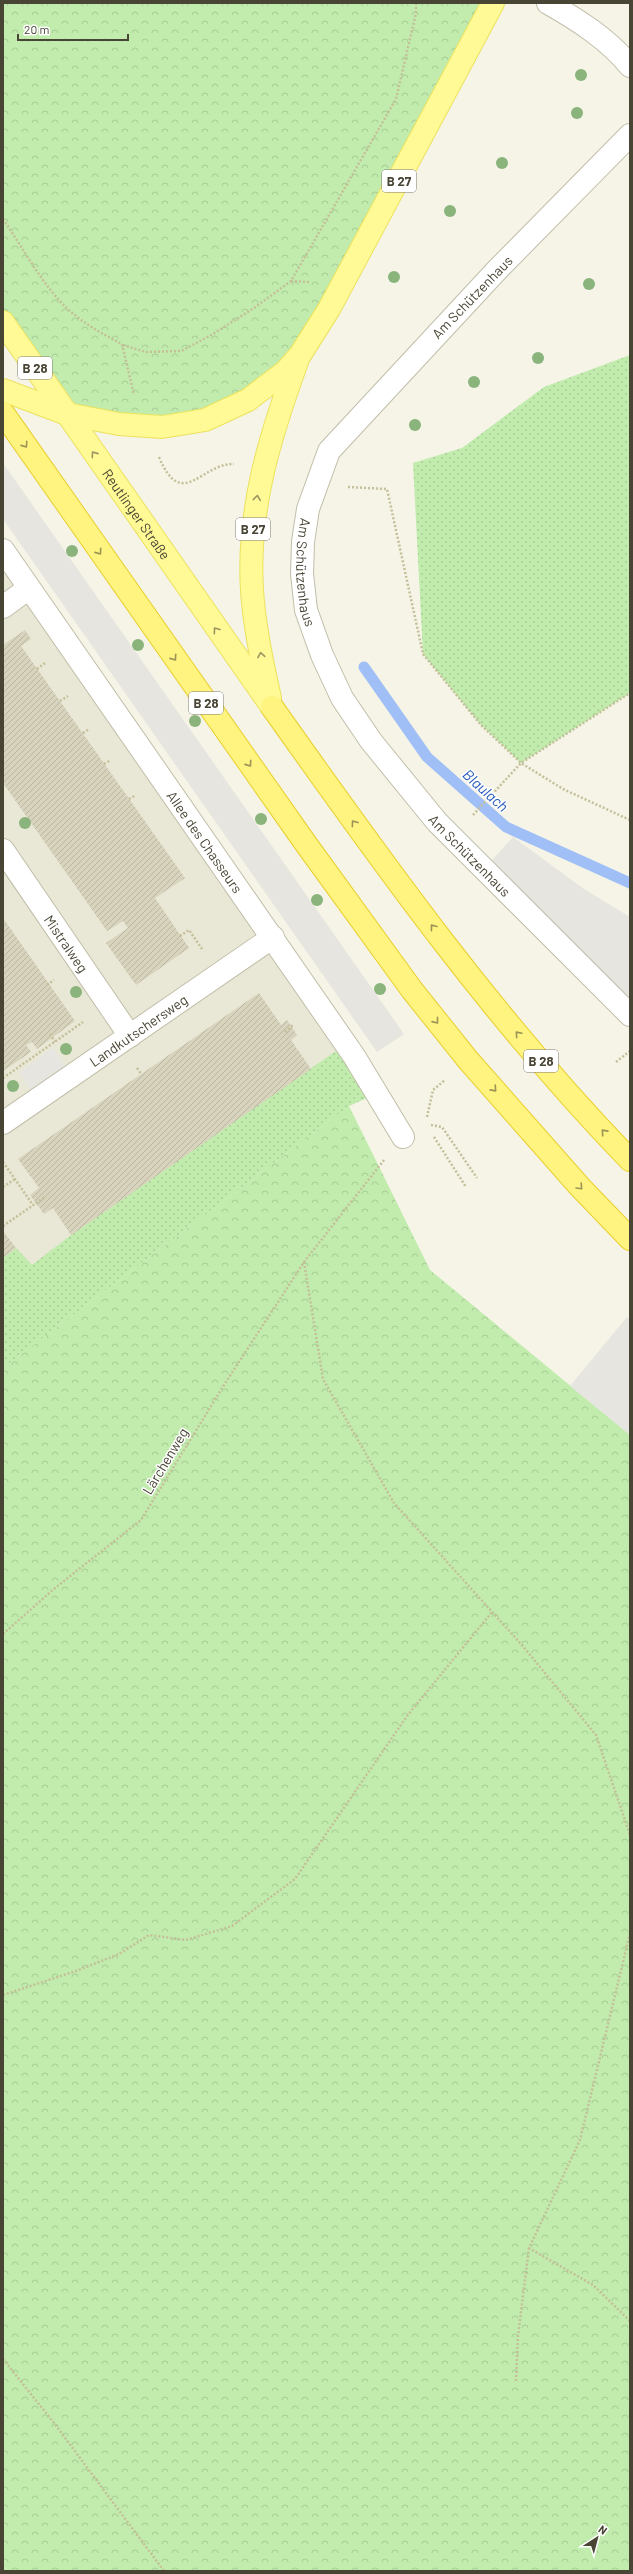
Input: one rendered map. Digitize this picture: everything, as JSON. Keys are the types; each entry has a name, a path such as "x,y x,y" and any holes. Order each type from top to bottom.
{"highway":[{"name":"B 28","path":"3,413 306,844 412,990 468,1060 580,1187 630,1239"},
{"name":"B 28","path":"272,707 383,862 461,963 512,1026 630,1160"}],"main road":[{"name":"B 27","path":"272,707 261,656 252,590 251,542 262,470 274,426 300,355 329,309 392,195 493,3"},
{"name":"Reutlinger Straße","path":"3,322 272,707"},
{"name":"B 27","path":"67,414 147,427 205,420 225,413 268,386 300,355"},
{"path":"3,390 67,414"}],"street":[{"path":"548,3 576,19 617,49 630,66"},
{"name":"Am Schützenhaus","path":"630,135 360,416 329,451 308,509 303,542 302,574 306,610 322,655 342,698 371,741 437,822 630,1016"},
{"name":"Allee des Chasseurs","path":"3,550 273,937 370,1081 403,1137"},
{"path":"3,607 29,588"},
{"name":"Mistralweg","path":"3,850 130,1036"},
{"name":"Landkutschersweg","path":"3,1123 273,937"}],"path":[{"path":"3,219 56,295 70,311 89,326 122,344 146,352 181,351 213,334 254,308 292,281 396,99 416,13 416,3"},
{"path":"122,344 132,392 165,471 173,479 184,484 196,481 229,464 262,470"},
{"path":"316,484 387,489 423,654 481,725 521,763 563,789 630,820"},
{"path":"37,669 47,662"},
{"path":"475,813 521,763 630,693"},
{"path":"60,701 70,694"},
{"path":"3,1078 109,1004"},
{"path":"285,1032 293,1026"},
{"path":"50,1034 55,1042"},
{"path":"616,1062 630,1051"},
{"path":"433,1090 426,1124 466,1187"},
{"path":"426,1124 442,1127 477,1178"},
{"name":"Lärchenweg","path":"3,1634 55,1588 141,1520 224,1385 304,1262 403,1137"},
{"path":"3,1162 33,1205"},
{"path":"3,1187 15,1179"},
{"path":"3,1226 45,1197"},
{"path":"304,1262 323,1379 394,1503 492,1612 596,1736 630,1835"},
{"path":"3,1996 76,1971 119,1954 149,1935 186,1940 232,1926 265,1903 295,1879 407,1716 492,1612"},
{"path":"516,2381 518,2336 529,2248 580,2140 630,1933"},
{"path":"529,2248 592,2285 630,2321"},
{"path":"3,2359 54,2423 164,2571"}],"shaded area":[{"path":"3,463 404,1034 377,1052 3,519"},
{"path":"3,550 378,1093 349,1106 3,1368"},
{"path":"513,837 584,889 630,917 630,1015 484,869"},
{"path":"53,1048 72,1076 37,1100 19,1072"},
{"path":"627,1317 630,1320 630,1435 570,1386"}],"green space":[{"path":"3,3 493,3 300,355 205,420 67,414 3,322"},
{"path":"630,355 630,693 521,763 481,725 423,654 413,463 462,448 544,387"},
{"path":"346,1044 378,1093 349,1106 3,1368 3,1258 16,1248 32,1265 71,1235"},
{"path":"349,1106 430,1270 630,1435 630,2571 3,2571 3,1368"}],"building":[{"path":"25,630 31,639 21,646 185,878 155,898 189,948 136,985 106,943 128,928 123,921 107,931 3,783 3,645"},
{"path":"3,918 75,1021 37,1049 32,1042 26,1045 31,1052 3,1071"},
{"path":"259,993 281,1025 287,1020 297,1035 291,1040 311,1069 71,1235 53,1208 44,1214 30,1195 39,1188 18,1159"},
{"path":"3,1231 16,1248 3,1258"}],"waterway":[{"name":"Blaulach","path":"364,667 427,757 506,827 630,883"}]}
